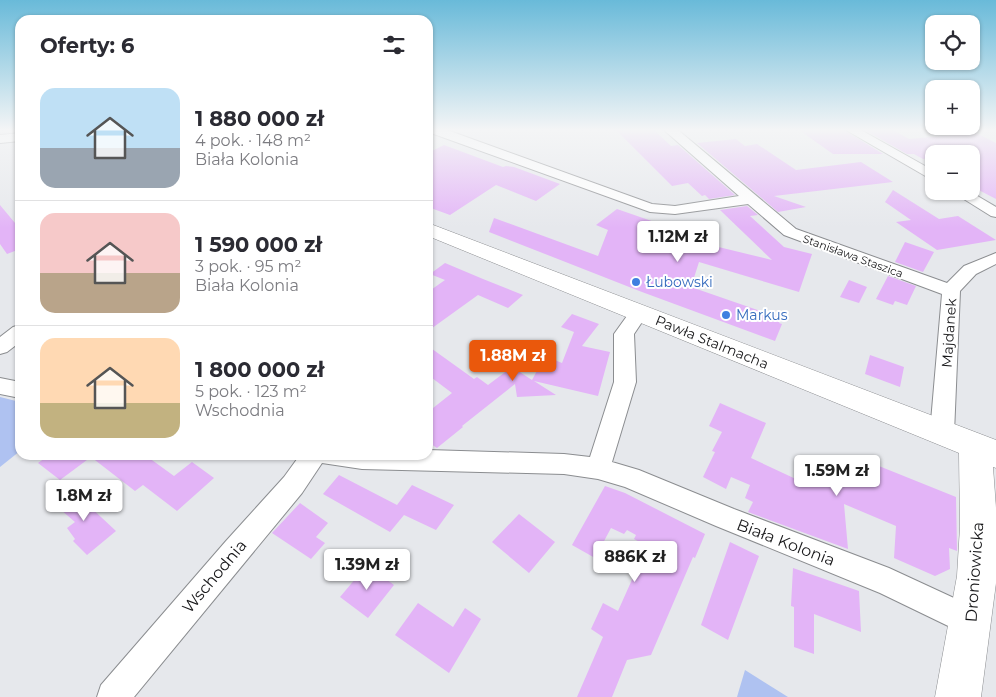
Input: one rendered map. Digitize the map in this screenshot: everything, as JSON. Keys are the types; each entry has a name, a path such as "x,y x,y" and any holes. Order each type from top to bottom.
{"street":[{"path":"525,163 650,208 675,210 750,199"},
{"name":"Stanisława Staszica","path":"708,163 785,229 797,236 951,291"},
{"path":"909,163 925,172"},
{"path":"974,200 996,213"},
{"name":"Pawła Stalmacha","path":"433,231 971,444"},
{"name":"Majdanek","path":"971,444 951,291 967,271 978,264 996,258"},
{"path":"598,469 625,382 624,334 638,313"},
{"path":"0,347 15,336"},
{"path":"0,386 15,389"},
{"name":"Droniowicka","path":"958,697 977,575 979,533 971,444"},
{"name":"Wschodnia","path":"114,697 236,550 293,485 310,460"},
{"name":"Biała Kolonia","path":"402,460 564,464 598,469 630,478 725,518 889,582 971,622"}],"shaded area":[{"path":"0,397 15,401 15,455 0,467"},
{"path":"745,670 788,697 737,697"}],"building":[{"path":"433,163 491,163 503,167 514,167 560,184 536,201 496,185 450,215 433,209"},
{"path":"649,163 698,163 735,195 709,199 705,195 702,196 688,183 672,186"},
{"path":"720,163 785,163 796,170 862,163 893,182 774,196 806,207 778,212"},
{"path":"980,163 996,163 996,199 980,191"},
{"path":"893,190 939,219 958,216 996,240 937,250 896,222 911,220 885,202"},
{"path":"0,205 15,223 15,251 7,254 0,244"},
{"path":"747,206 758,215 750,216 784,247 812,254 799,292 699,262 691,287 781,318 779,323 782,324 775,341 642,292 489,232 494,218 598,256 608,230 596,225 617,209 666,226 701,233 698,242 772,260 720,210"},
{"path":"905,242 934,252 923,272 895,262"},
{"path":"445,263 523,295 508,308 478,295 433,327 433,288 445,280 433,275 433,272"},
{"path":"888,276 916,286 907,305 895,301 893,305 876,299"},
{"path":"849,280 867,287 859,303 840,297"},
{"path":"572,314 599,324 582,346 610,352 598,396 534,381 556,395 517,397 515,384 437,448 433,445 433,408 452,393 433,379 433,350 474,379 477,377 488,385 512,367 532,380 545,356 562,363 574,332 561,327"},
{"path":"870,355 904,367 900,387 865,374"},
{"path":"720,403 766,423 751,458 813,487 815,476 836,483 837,477 842,479 843,471 859,478 864,460 956,497 957,551 949,548 950,569 935,576 894,558 896,526 844,504 848,549 748,512 753,502 745,498 750,485 731,477 726,489 703,477 715,452 712,451 722,432 709,426"},
{"path":"42,460 87,460 60,480 38,463"},
{"path":"95,460 152,460 174,476 192,462 214,478 177,511 143,485 135,491"},
{"path":"339,475 397,505 412,485 454,505 436,530 404,515 390,532 323,494"},
{"path":"605,486 625,493 705,534 695,558 693,557 651,655 627,660 612,697 577,697 603,637 591,629 603,603 618,611 647,546 634,539 636,535 627,530 624,534 611,528 595,558 572,545"},
{"path":"71,489 116,531 87,555 73,541 75,539 67,528 75,522 53,503"},
{"path":"300,503 328,523 316,537 325,543 311,559 272,533"},
{"path":"519,514 555,542 529,573 492,542"},
{"path":"730,542 759,556 728,640 701,625"},
{"path":"367,565 394,585 368,618 340,597"},
{"path":"793,568 859,591 861,632 814,614 814,654 794,647 794,607 791,606"},
{"path":"418,603 453,627 465,608 481,619 449,673 395,635"}],"place":[{"name":"Łubowski","path":"636,282"},
{"name":"Markus","path":"726,315"}]}
